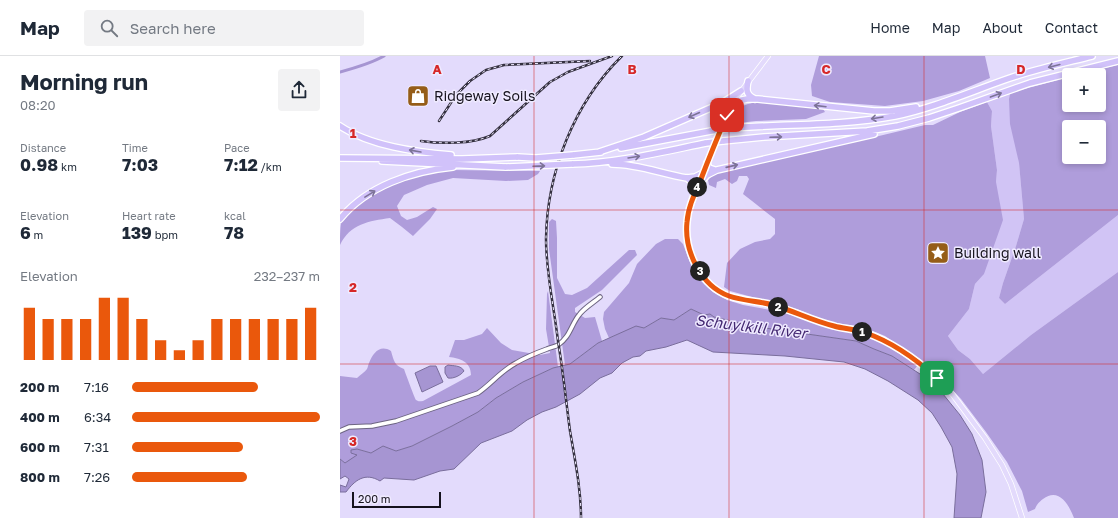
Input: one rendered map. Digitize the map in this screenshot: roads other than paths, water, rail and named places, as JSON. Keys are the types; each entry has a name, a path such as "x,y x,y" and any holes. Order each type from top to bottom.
{"highway":[{"path":"340,159 536,158 599,152 729,128 866,120 895,116 925,108 1027,72 1092,56"},
{"path":"596,164 706,143 764,137 868,131 898,126 929,118 1024,85 1118,61"},
{"path":"748,82 746,88 747,93 755,99"},
{"path":"599,152 644,137 717,105 741,91"},
{"path":"734,102 755,99 874,111 912,108 955,97"},
{"path":"717,105 724,107 727,115"},
{"path":"687,178 698,187 707,175 716,170 920,123 959,108"},
{"path":"340,126 362,137 385,145 433,154 496,158"},
{"path":"340,159 458,164 487,167"},
{"path":"707,163 709,168 716,170"},
{"path":"340,219 346,211 358,201 384,186 424,171 440,168 596,164 628,165 687,178 695,177 703,173"}],"main road":[{"path":"768,56 734,102 727,115 703,173 687,222 687,237 692,259 709,283 720,292 730,296 772,305 826,324 874,336 889,343 919,363 937,378 950,392 985,438 1002,465 1011,484 1022,518"}],"street":[{"path":"342,430 349,427 380,425 396,421 478,393 504,370 515,363 533,354 560,344 567,337 574,322 580,314 600,297"}],"water":[{"name":"Schuylkill River","path":"691,309 704,315 710,314 714,317 758,327 856,341 892,356 934,383 960,415 972,434 982,460 986,492 981,518 954,518 957,474 952,447 932,413 918,400 888,381 865,369 844,362 785,356 713,352 687,340 666,347 646,351 640,356 633,357 622,363 612,373 600,378 580,394 527,420 512,431 481,443 454,469 440,471 414,480 384,478 380,481 375,478 365,477 353,484 346,492 340,492 340,485 346,487 349,479 345,476 340,479 340,459 345,463 357,455 351,453 351,450 357,449 371,453 383,446 396,451 412,446 478,412 496,398 523,382 553,368 570,364 598,343 636,326 644,328 661,318 674,320"},
{"path":"448,365 459,367 464,371 453,378 448,378 445,373 445,367"},
{"path":"430,366 436,366 443,382 422,392 415,373"}],"waterway":[{"path":"340,72 368,64 384,56"}],"railway":[{"path":"421,141 456,143 474,141 490,136 550,82 568,72 612,56"},
{"path":"581,518 579,485 547,264 546,239 548,214 558,164 566,140 590,95 622,56"},
{"path":"439,121 456,95 470,81 486,70 504,65 590,61"}],"place":[{"name":"Ridgeway Soils","path":"418,96"},
{"name":"Building wall","path":"938,253"}]}
